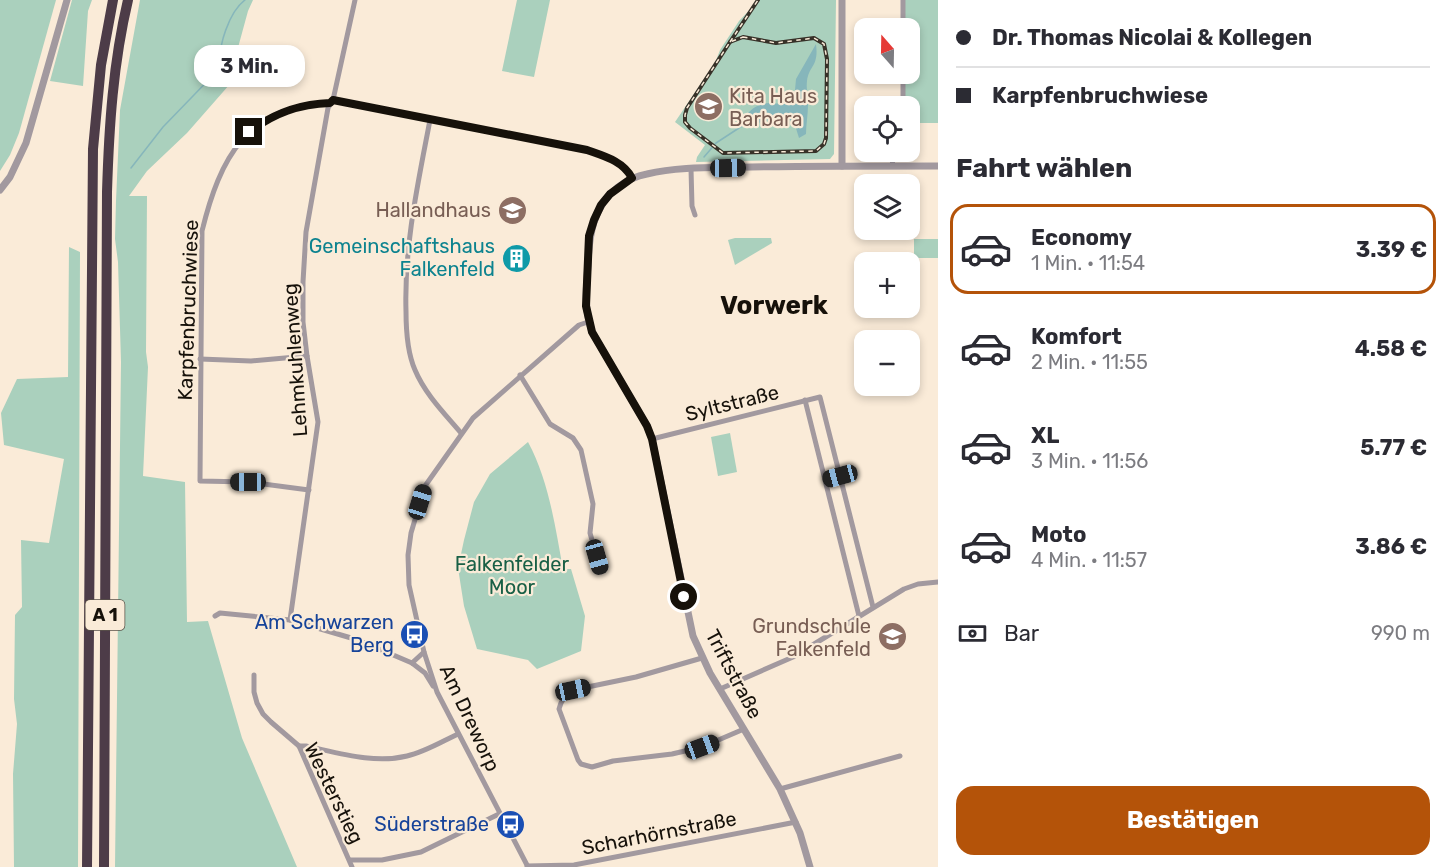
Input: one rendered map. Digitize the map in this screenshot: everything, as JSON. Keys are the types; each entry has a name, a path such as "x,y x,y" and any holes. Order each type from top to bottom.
{"highway":[{"name":"A 1","path":"87,867 93,149 101,65 113,0"},
{"name":"A 1","path":"104,867 107,192 111,107 128,0"}],"street":[{"path":"0,190 10,177 26,143 66,0"},
{"name":"Lehmkuhlenweg","path":"290,620 318,422 303,322 306,232 328,108 332,101 355,0"},
{"path":"842,0 842,166"},
{"path":"903,0 903,18"},
{"path":"332,101 587,150 624,166 632,178"},
{"name":"Karpfenbruchwiese","path":"309,490 248,482 200,481 202,231 219,175 228,157 240,142 261,123 285,111 332,101"},
{"path":"430,120 409,230 406,322 410,355 421,382 461,433"},
{"path":"892,166 893,162"},
{"name":"Triftstraße","path":"810,867 796,822 780,789 702,658 693,636 652,439 647,426 588,322 586,306 589,236 601,205 610,194 632,178 659,171 938,165"},
{"path":"691,169 692,206 695,215"},
{"name":"Am Dreworp","path":"527,866 437,693 424,652 409,585 408,555 411,534 425,486 472,418 579,325 588,322"},
{"path":"200,359 251,361 307,356"},
{"path":"520,375 550,424 573,438 581,450 593,504 590,533 601,572"},
{"name":"Syltstraße","path":"652,439 820,397 840,476"},
{"path":"805,400 859,616"},
{"path":"825,480 840,476 873,608"},
{"path":"842,547 856,543"},
{"path":"720,689 793,657 904,589 918,584 938,582"},
{"path":"215,616 220,613 290,620 357,639 412,663 425,673 437,693"},
{"path":"412,663 424,652"},
{"path":"702,658 636,677 573,690 566,695 559,709 578,760 585,765 592,766 687,751 744,729"},
{"name":"Westerstieg","path":"254,675 254,692 263,714 298,746 352,867"},
{"path":"298,746 378,760 395,759 426,750 458,734"},
{"path":"780,789 900,756"},
{"path":"350,860 382,860 421,852 499,814"},
{"name":"Scharhörnstraße","path":"527,866 571,866 796,822"}],"green space":[{"path":"0,0 56,0 19,133 0,171"},
{"path":"72,0 92,0 88,11 83,86 50,81"},
{"path":"140,0 253,0 248,11 230,84 187,133 147,171 129,196 147,196 146,352 148,367 143,476 185,482 187,622 208,621 242,738 297,867 115,867 121,362 118,262 115,239 116,201 120,110"},
{"path":"517,0 550,0 534,77 502,71"},
{"path":"759,0 836,0 834,154 830,159 696,162 705,145 675,122 715,63 720,50 739,21"},
{"path":"903,0 938,0 938,123 920,123 920,96 903,96 903,84 920,84 920,18 903,18"},
{"path":"771,238 772,243 735,265 728,240"},
{"path":"938,239 938,258 920,258 920,252 914,252 914,240"},
{"path":"69,247 80,252 78,867 14,867 13,774 17,724 14,699 15,615 22,607 21,540 49,543 64,459 4,445 1,413 17,379 68,377"},
{"path":"730,433 737,472 718,476 711,437"},
{"name":"Falkenfelder Moor","path":"528,442 546,488 563,569 571,569 585,616 581,651 537,669 528,660 477,649 464,606 458,568 474,502 490,474"}],"water":[{"path":"816,44 815,62 807,81 806,134 799,138 794,122 782,117 739,128 742,119 762,104 784,104 794,101 796,79"}],"waterway":[{"path":"131,168 163,127 222,66 221,50 226,30 234,12 245,0"},
{"path":"704,157 716,143 739,128"}],"railway":[{"path":"730,42 758,0"},
{"path":"743,37 776,43 814,38 824,44 827,59 826,138 824,144 816,151 723,153 685,122 687,108 730,42 743,37"}],"place":[{"name":"Kita Haus Barbara","path":"708,107"},
{"name":"Hallandhaus","path":"512,210"},
{"name":"Gemeinschaftshaus Falkenfeld","path":"516,258"},
{"name":"Am Schwarzen Berg","path":"415,634"},
{"name":"Grundschule Falkenfeld","path":"892,637"},
{"name":"Süderstraße","path":"510,824"}],"district":[{"name":"Vorwerk","path":"774,305"}],"route":[{"path":"249,132 285,111 297,107 330,103 333,100 587,150 612,159 628,170 632,178 610,194 601,205 589,236 587,315 592,332 647,426 652,439 684,597"}]}
